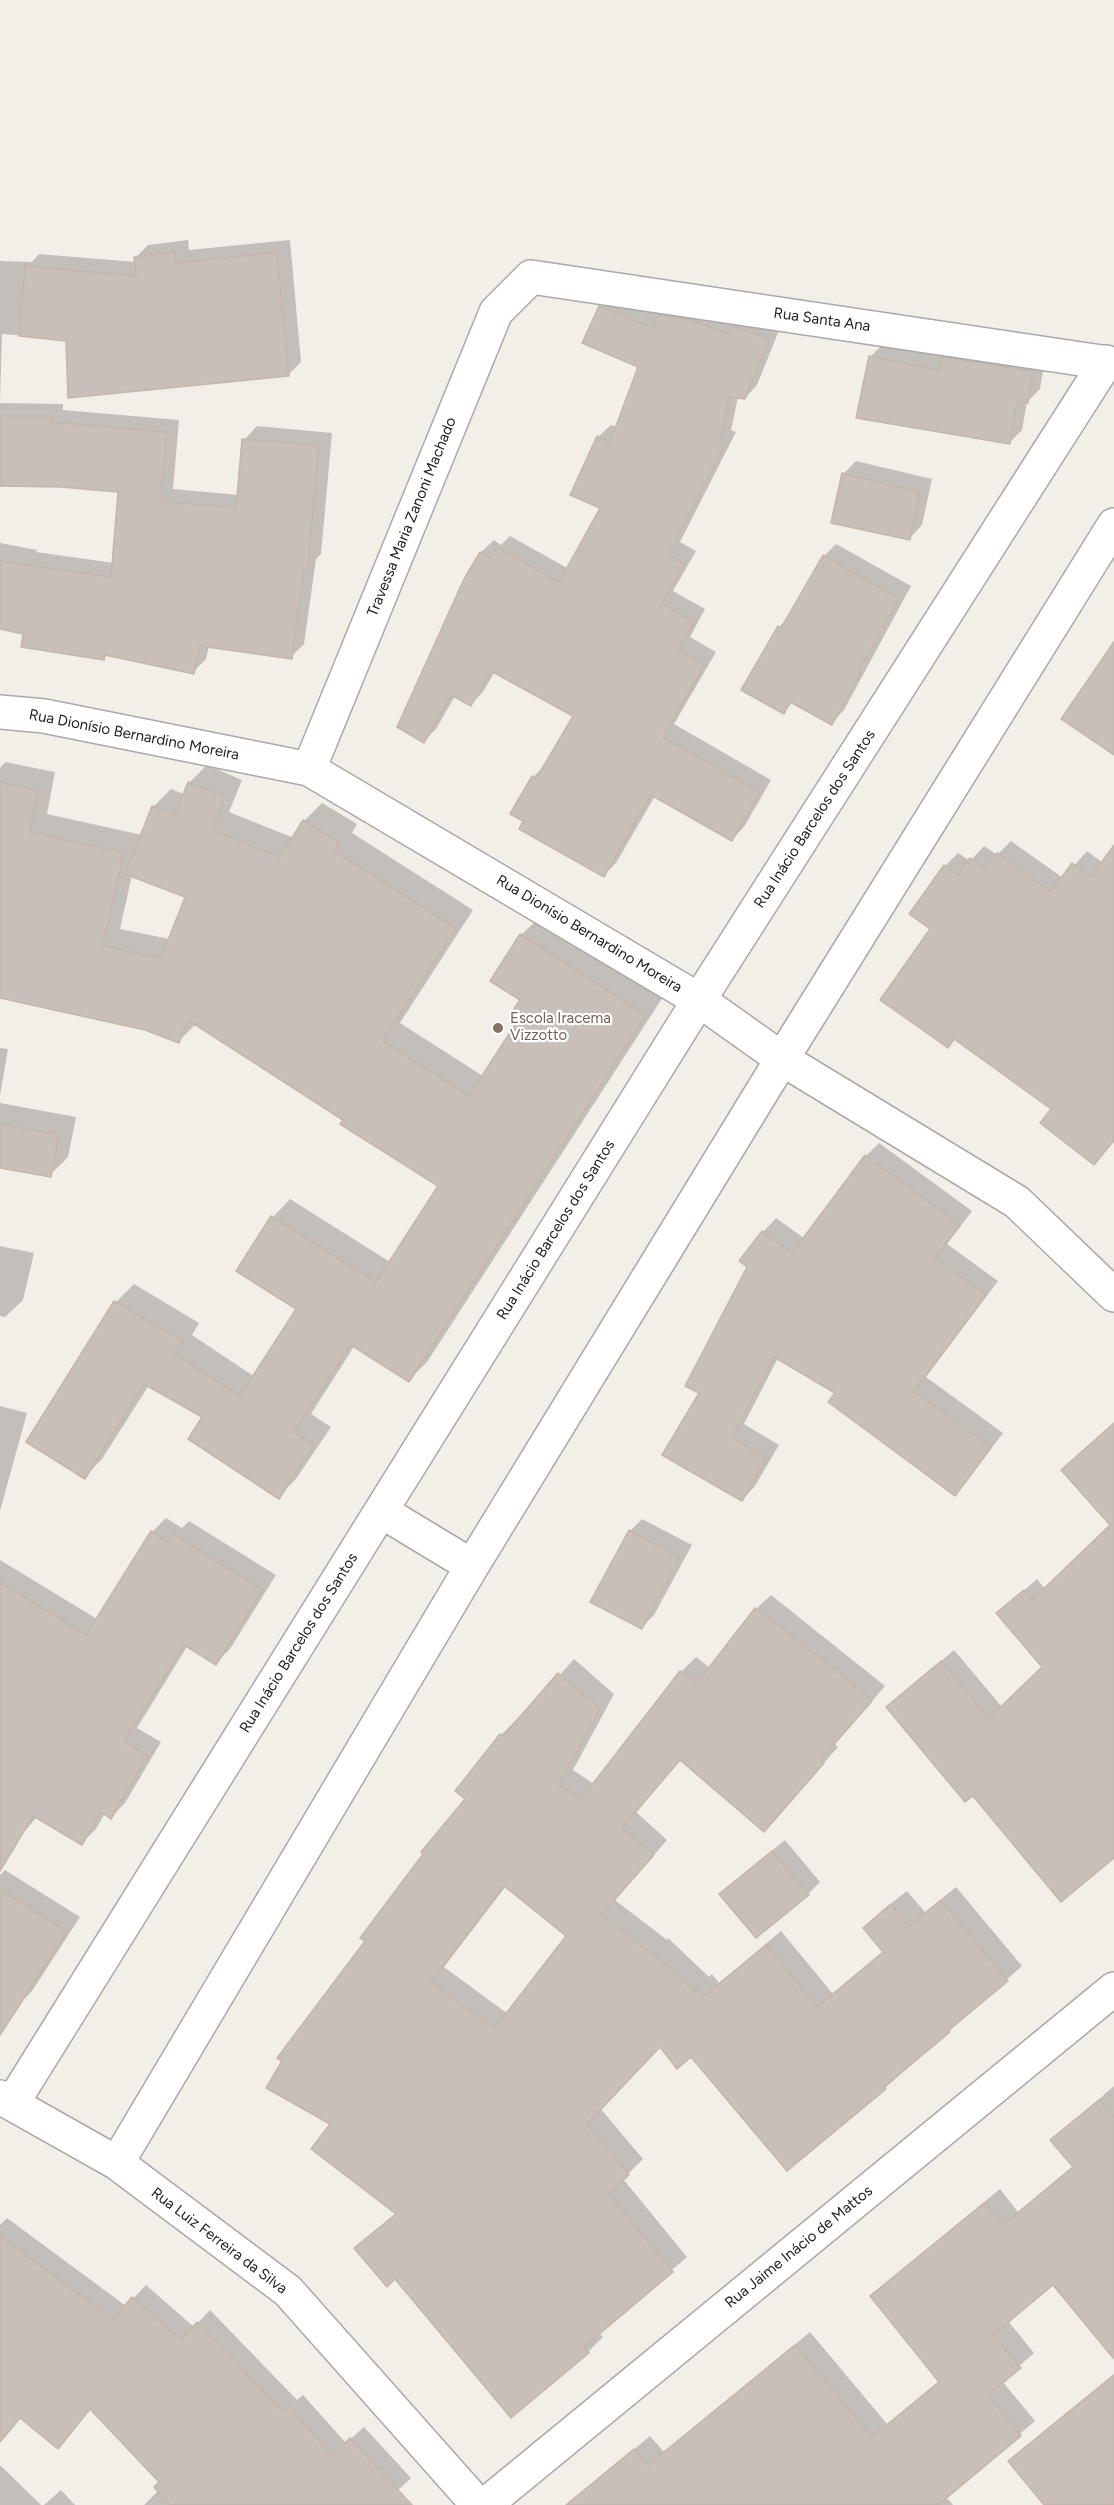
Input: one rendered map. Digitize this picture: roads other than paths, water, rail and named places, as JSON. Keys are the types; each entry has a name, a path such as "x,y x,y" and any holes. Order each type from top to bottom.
{"street":[{"name":"Rua Santa Ana","path":"531,277 1110,363"},
{"name":"Travessa Maria Zanoni Machado","path":"309,769 496,312 531,277"},
{"name":"Rua Inácio Barcelos dos Santos","path":"7,2100 381,1511 699,1000 1110,363"},
{"path":"117,2163 472,1566 782,1059 1114,525"},
{"name":"Rua Dionísio Bernardino Moreira","path":"0,712 44,716 309,769 699,1000 782,1059 1017,1202 1114,1295"},
{"path":"381,1511 472,1566"},
{"name":"Rua Jaime Inácio de Mattos","path":"485,2505 1114,1989"},
{"name":"Rua Luiz Ferreira da Silva","path":"7,2100 117,2163 288,2291 478,2505"}],"place":[{"name":"Escola Iracema Vizzotto","path":"498,1028"}]}
